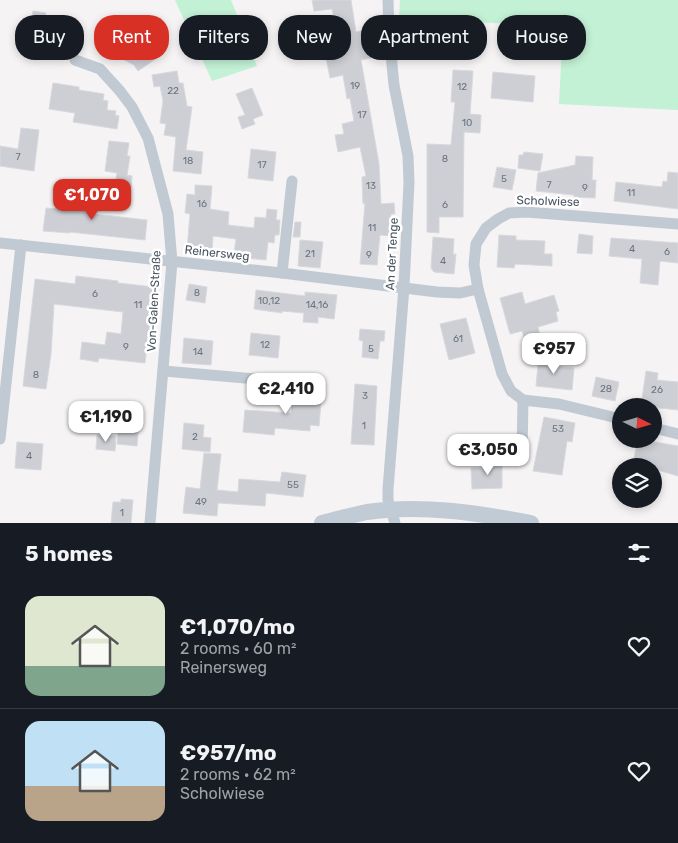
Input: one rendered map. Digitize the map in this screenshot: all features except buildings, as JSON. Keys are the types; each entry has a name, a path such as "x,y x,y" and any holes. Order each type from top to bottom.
{"main road":[{"path":"322,523 367,512 393,517 434,510 487,515 531,523"}],"street":[{"name":"An der Tenge","path":"388,0 394,85 408,156 409,182 404,287 388,489 388,500 393,517"},
{"name":"Von-Galen-Straße","path":"75,60 100,69 132,107 148,138 168,214 172,262 150,523"},
{"path":"282,273 292,181"},
{"name":"Scholwiese","path":"523,400 512,391 502,374 478,289 474,265 476,244 486,228 509,213 527,212 678,224"},
{"name":"Reinersweg","path":"0,243 404,287"},
{"path":"0,439 21,245"},
{"path":"404,287 460,293 478,289"},
{"path":"164,370 267,380"},
{"path":"522,456 523,400 559,404 612,417"},
{"path":"662,430 678,434"}],"green space":[{"path":"175,0 231,0 237,15 182,15"},
{"path":"400,0 678,0 678,110 559,104 561,60 586,60 586,15 497,15 497,23 487,23 487,15 399,15"},
{"path":"202,60 255,60 257,66 212,81"}]}
